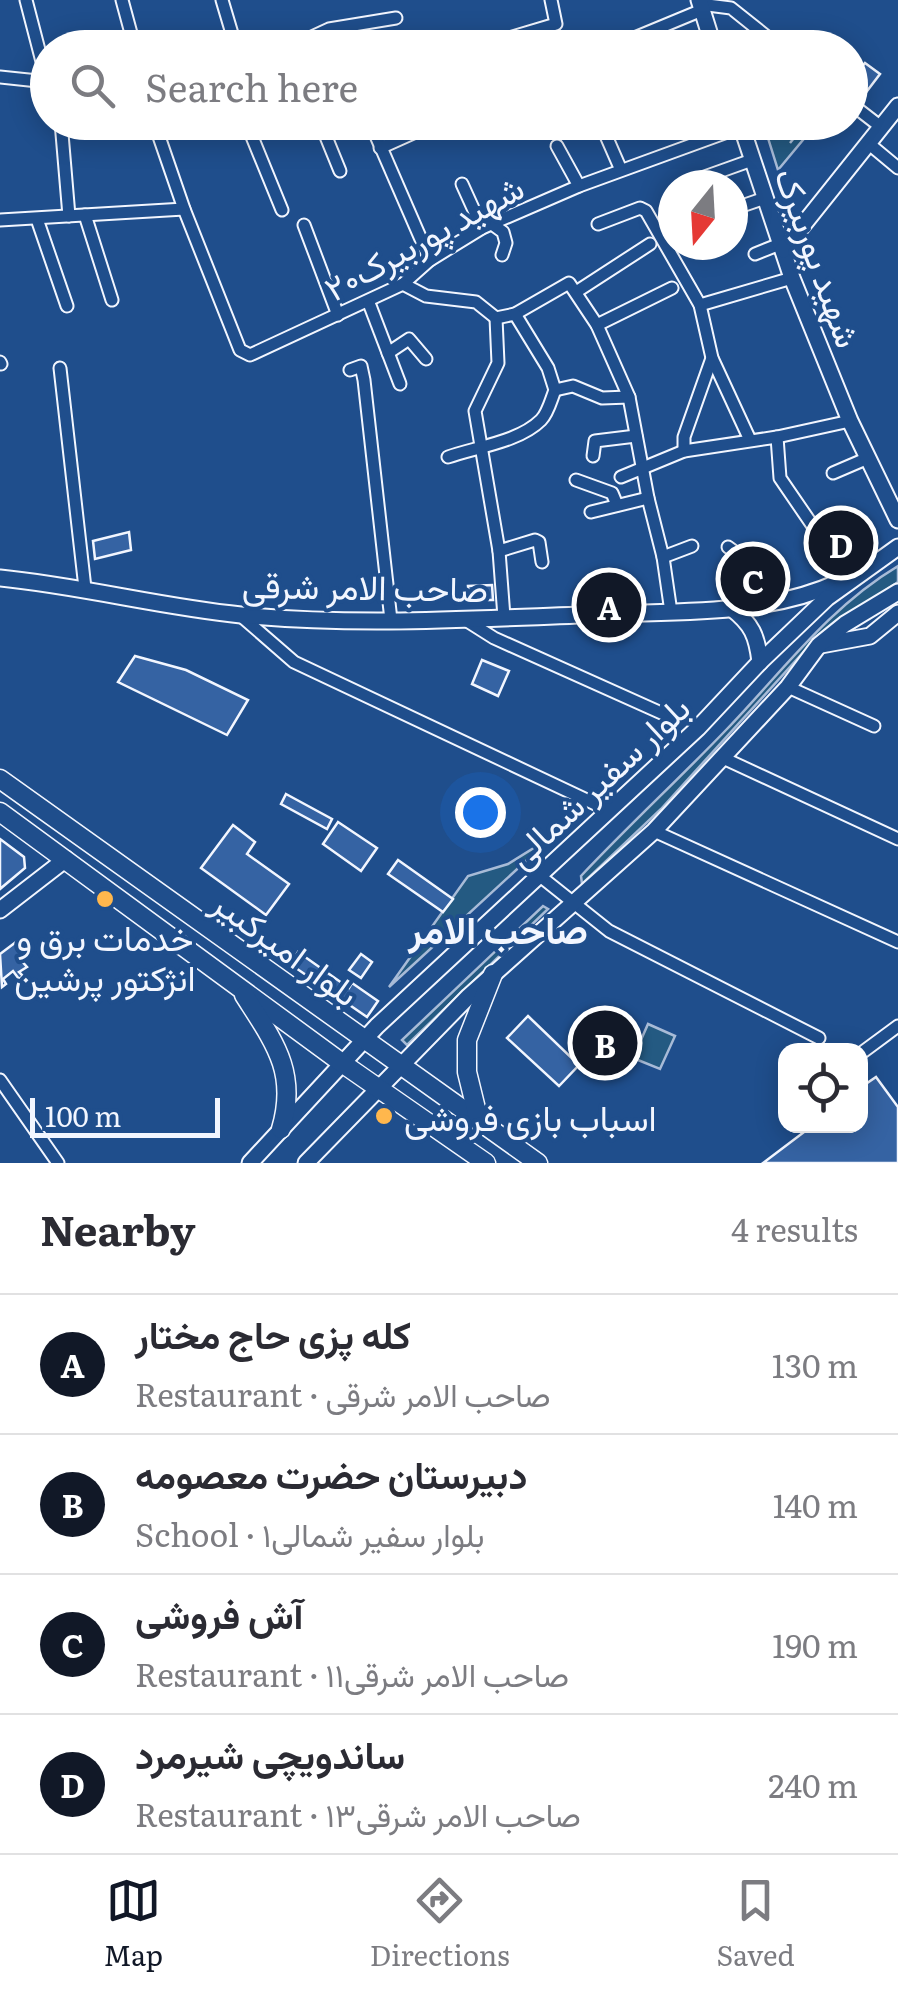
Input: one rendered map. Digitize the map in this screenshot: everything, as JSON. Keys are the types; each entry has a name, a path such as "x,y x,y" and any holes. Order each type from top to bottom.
{"main road":[{"path":"700,5 708,30"},
{"path":"781,247 898,106"},
{"name":"شهید پوربیرک","path":"745,140 792,278 850,421 898,520"},
{"name":"بلوار سفیر شمالی","path":"250,1163 363,1040 698,728 760,662 858,574 898,548"},
{"name":"صاحب الامر شرقی","path":"0,578 86,588 240,615 391,620 730,608 808,596 858,574"},
{"name":"بلوار سفیر شمالی","path":"314,1160 399,1066 493,974 654,831 788,686 819,645 898,592"},
{"path":"730,608 747,620 756,636 760,662"},
{"path":"819,645 870,636 895,622"},
{"name":"بلوار امیرکبیر","path":"0,779 538,1163"},
{"name":"بلوار امیرکبیر","path":"0,812 342,1063 486,1163"},
{"path":"0,910 66,859"},
{"path":"479,1121 467,1072 467,1040 493,974"},
{"path":"236,982 273,1041 288,1075 288,1104 281,1129"}],"street":[{"path":"26,0 35,30"},
{"path":"122,0 130,30"},
{"path":"222,0 231,30"},
{"path":"536,30 556,24 551,0"},
{"path":"648,30 700,5 731,8 758,30"},
{"path":"339,30 396,18"},
{"path":"0,77 30,80"},
{"path":"868,117 881,127"},
{"path":"62,140 68,216"},
{"path":"0,220 184,209 160,140"},
{"path":"253,140 282,210"},
{"path":"327,140 340,172"},
{"path":"377,140 430,260"},
{"path":"380,148 398,140"},
{"path":"608,140 621,170"},
{"name":"شهید پوربیرک۲۰","path":"184,209 240,350 250,355 369,302 487,226 700,140"},
{"path":"868,144 898,168"},
{"path":"557,146 579,186"},
{"path":"724,170 752,160"},
{"path":"462,184 487,226 504,232 502,255"},
{"path":"748,204 765,198"},
{"path":"598,224 644,208 700,304 712,358 750,440"},
{"path":"85,215 112,300"},
{"path":"37,218 67,306"},
{"path":"304,224 338,315"},
{"path":"496,318 515,314 572,287 650,244"},
{"path":"754,254 781,247"},
{"path":"700,304 792,278"},
{"path":"402,284 426,296 476,302 496,318 498,363 475,410 499,550 504,617"},
{"path":"572,287 597,325 629,397 672,612"},
{"path":"597,325 672,288"},
{"path":"369,302 400,384"},
{"path":"448,456 510,437 539,421 555,390 548,368 515,314"},
{"path":"388,353 409,339 426,359"},
{"path":"684,451 684,437 712,358"},
{"path":"350,370 361,366 364,380 391,620"},
{"path":"60,368 86,588"},
{"path":"555,390 573,386 602,398 629,397"},
{"path":"621,478 684,451 850,421"},
{"path":"593,456 595,441 636,436"},
{"path":"777,437 780,478 830,550 834,584"},
{"path":"833,473 868,458"},
{"path":"576,480 612,494 618,504"},
{"path":"591,512 648,498"},
{"path":"499,550 537,540 542,562"},
{"path":"663,557 692,546"},
{"path":"728,547 747,561 754,605"},
{"path":"240,615 294,662 608,810"},
{"path":"464,619 494,638 668,716"},
{"path":"788,686 874,726"},
{"path":"722,758 898,839"},
{"path":"654,831 898,942"},
{"path":"540,876 608,931 819,1038"},
{"path":"868,1048 898,1026"},
{"path":"0,1080 58,1163"}],"shaded area":[{"path":"769,140 803,140 778,170"},
{"path":"898,566 898,582 819,635 661,809 582,884 581,876 807,642 850,601"},
{"path":"553,836 389,987 468,876 508,864"},
{"path":"543,906 548,909 407,1045 402,1040"},
{"path":"648,1024 675,1036 660,1069 633,1058"}],"building":[{"path":"868,65 880,74 868,90"},
{"path":"129,532 131,550 95,559 93,541"},
{"path":"492,585 493,600 469,600 468,586"},
{"path":"135,656 186,670 248,700 227,735 118,682"},
{"path":"482,660 509,671 498,696 472,684"},
{"path":"286,794 332,819 327,829 281,804"},
{"path":"338,822 377,848 361,871 323,844"},
{"path":"233,825 255,842 247,854 289,884 266,915 201,868"},
{"path":"0,839 24,857 25,868 0,889"},
{"path":"398,860 453,899 443,912 388,874"},
{"path":"16,942 25,953 19,958 27,967 19,972 23,976 19,979 13,971 3,979 6,984 2,987 0,954"},
{"path":"298,952 349,988 352,983 378,1001 367,1017 290,964"},
{"path":"361,954 372,962 361,978 349,970"},
{"path":"528,1016 579,1065 559,1086 507,1038"},
{"path":"876,1077 898,1107 898,1163 763,1163 803,1133 868,1133 868,1082"}],"place":[{"name":"ساندویچی شیرمرد","path":"841,543"},
{"name":"آش فروشی","path":"753,579"},
{"name":"کله پزی حاج مختار","path":"609,605"},
{"name":"خدمات برق و انژکتور پرشین","path":"105,899"},
{"name":"دبیرستان حضرت معصومه","path":"605,1043"},
{"name":"اسباب بازی فروشی","path":"384,1116"}],"district":[{"name":"صاحب الامر","path":"498,927"}]}
